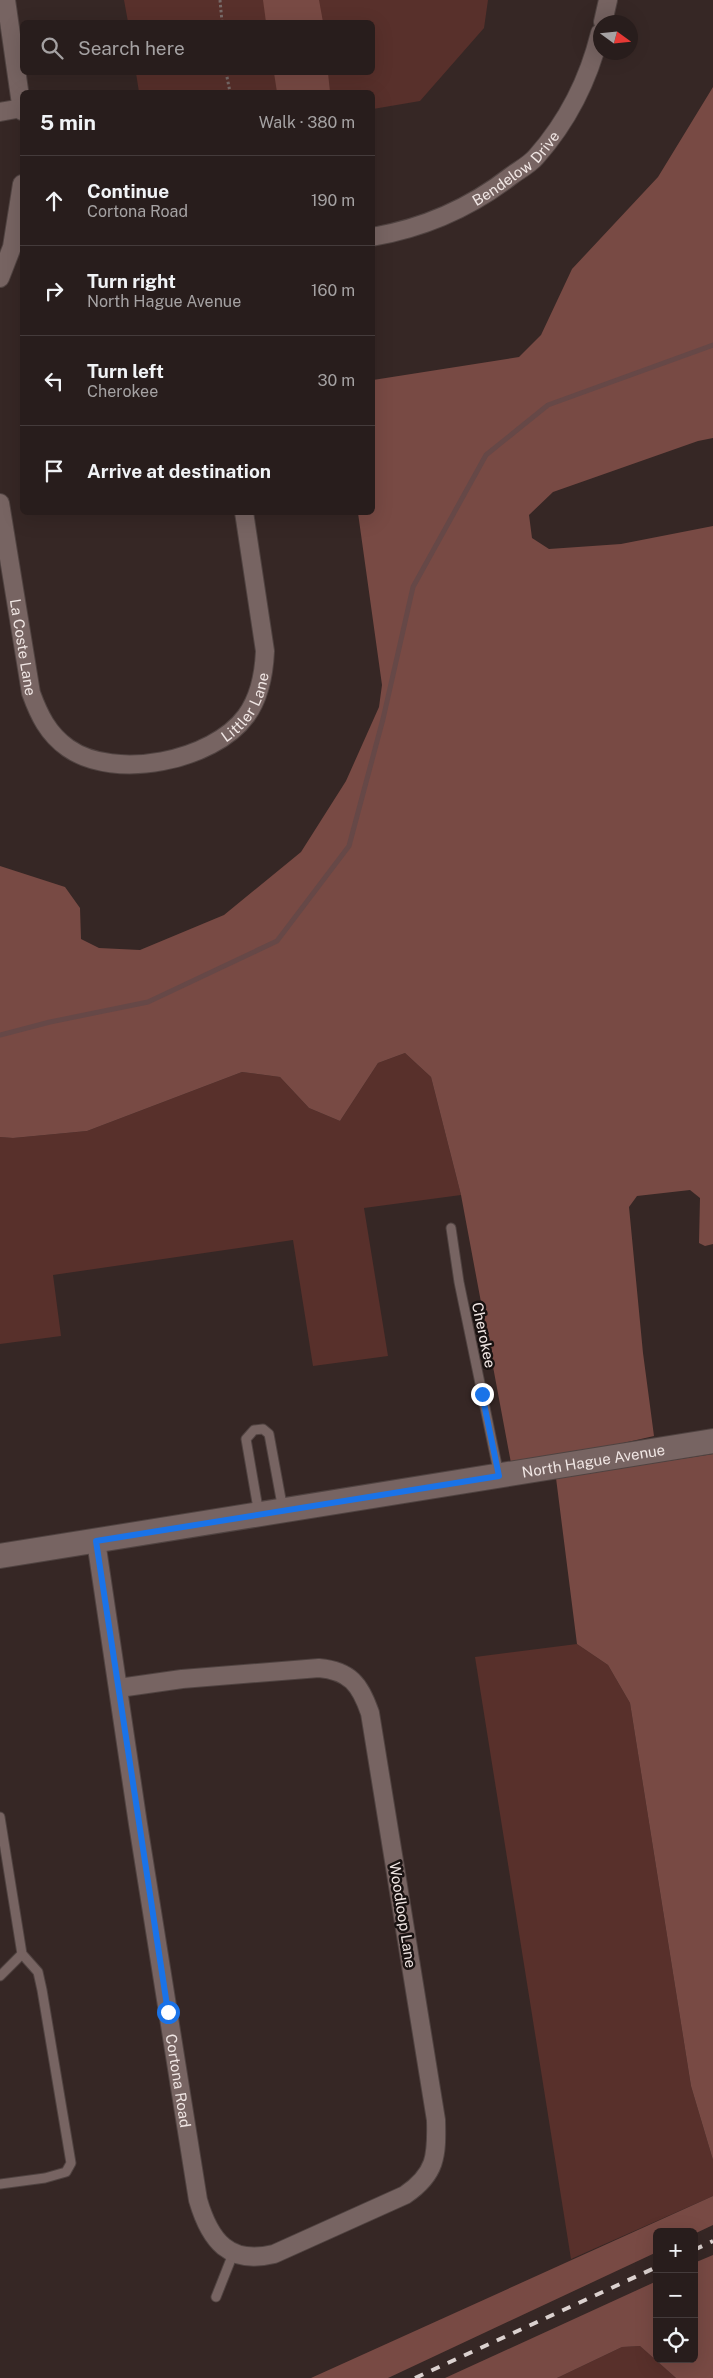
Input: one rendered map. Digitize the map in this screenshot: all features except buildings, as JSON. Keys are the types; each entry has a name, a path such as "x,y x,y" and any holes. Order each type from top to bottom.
{"main road":[{"name":"North Hague Avenue","path":"0,1556 713,1441"}],"street":[{"path":"6,0 20,95"},
{"path":"605,15 608,0"},
{"name":"Bendelow Drive","path":"375,236 440,219 489,194 535,158 569,112 593,60"},
{"path":"0,112 20,109"},
{"path":"0,278 17,249 20,210"},
{"name":"La Coste Lane","path":"0,503 31,693 38,714 50,732 69,749"},
{"name":"Littler Lane","path":"69,749 87,758 107,764 152,762 188,755 211,746 229,734 246,716 257,697 264,674 265,651 244,515"},
{"name":"Cortona Road","path":"96,1541 138,1824 198,2200 203,2218 211,2233 220,2244 233,2254"},
{"name":"Woodloop Lane","path":"119,1688 228,1675 311,1668 333,1669 348,1676 358,1686 370,1713 436,2120 434,2161 419,2185 405,2195 336,2227 274,2254 256,2258 233,2254"}],"lane":[{"name":"Cherokee","path":"451,1228 459,1282 499,1476"},
{"path":"259,1514 246,1439 254,1430 263,1429 268,1434 283,1511"},
{"path":"0,1817 22,1954 38,1972 71,2164 66,2172 45,2178 0,2184"},
{"path":"0,1976 22,1954"},
{"path":"216,2297 233,2254"}],"path":[{"path":"220,0 222,20"},
{"path":"227,75 230,90"}],"shaded area":[{"path":"124,0 488,0 484,28 420,101 375,109 375,90 139,90 136,75 375,75 375,20 128,20"},
{"path":"263,0 319,0 323,20 266,20"},
{"path":"274,75 328,75 330,90 277,90"},
{"path":"713,87 713,438 698,441 553,492 529,515 532,538 549,549 621,544 713,526 713,1244 705,1246 699,1243 700,1198 690,1190 637,1196 629,1207 643,1353 654,1436 553,1459 511,1463 461,1195 431,1077 405,1053 378,1063 340,1121 309,1108 280,1077 242,1072 87,1131 13,1138 0,1137 0,866 65,887 80,908 81,939 99,948 140,950 224,915 301,852 346,781 379,707 382,685 358,515 375,515 375,380 519,357 541,335 572,269 658,177"},
{"path":"405,1053 431,1077 461,1195 364,1208 388,1356 313,1366 293,1240 53,1275 61,1336 0,1344 0,1137 13,1138 87,1131 242,1072 280,1077 309,1108 340,1121 378,1063"},
{"path":"713,1454 713,2160 691,2086 630,1703 608,1665 577,1644 556,1478"},
{"path":"577,1644 608,1665 630,1703 691,2086 713,2160 713,2196 571,2259 475,1657"},
{"path":"713,2196 713,2225 698,2232 698,2228 653,2228 653,2254 388,2378 311,2378"},
{"path":"713,2255 713,2378 676,2378 659,2363 698,2363 698,2261"},
{"path":"653,2283 653,2358 640,2346 622,2347 557,2378 445,2378"},
{"path":"640,2346 653,2358 653,2363 659,2363 676,2378 557,2378 622,2347"}],"waterway":[{"path":"0,1035 50,1022 148,1002 277,941 349,846 383,719 413,587 486,455 548,405 713,345"}],"railway":[{"path":"698,2248 713,2241"},
{"path":"415,2378 653,2269"}],"route":[{"path":"168,2012 96,1541 499,1476 482,1394"}]}
